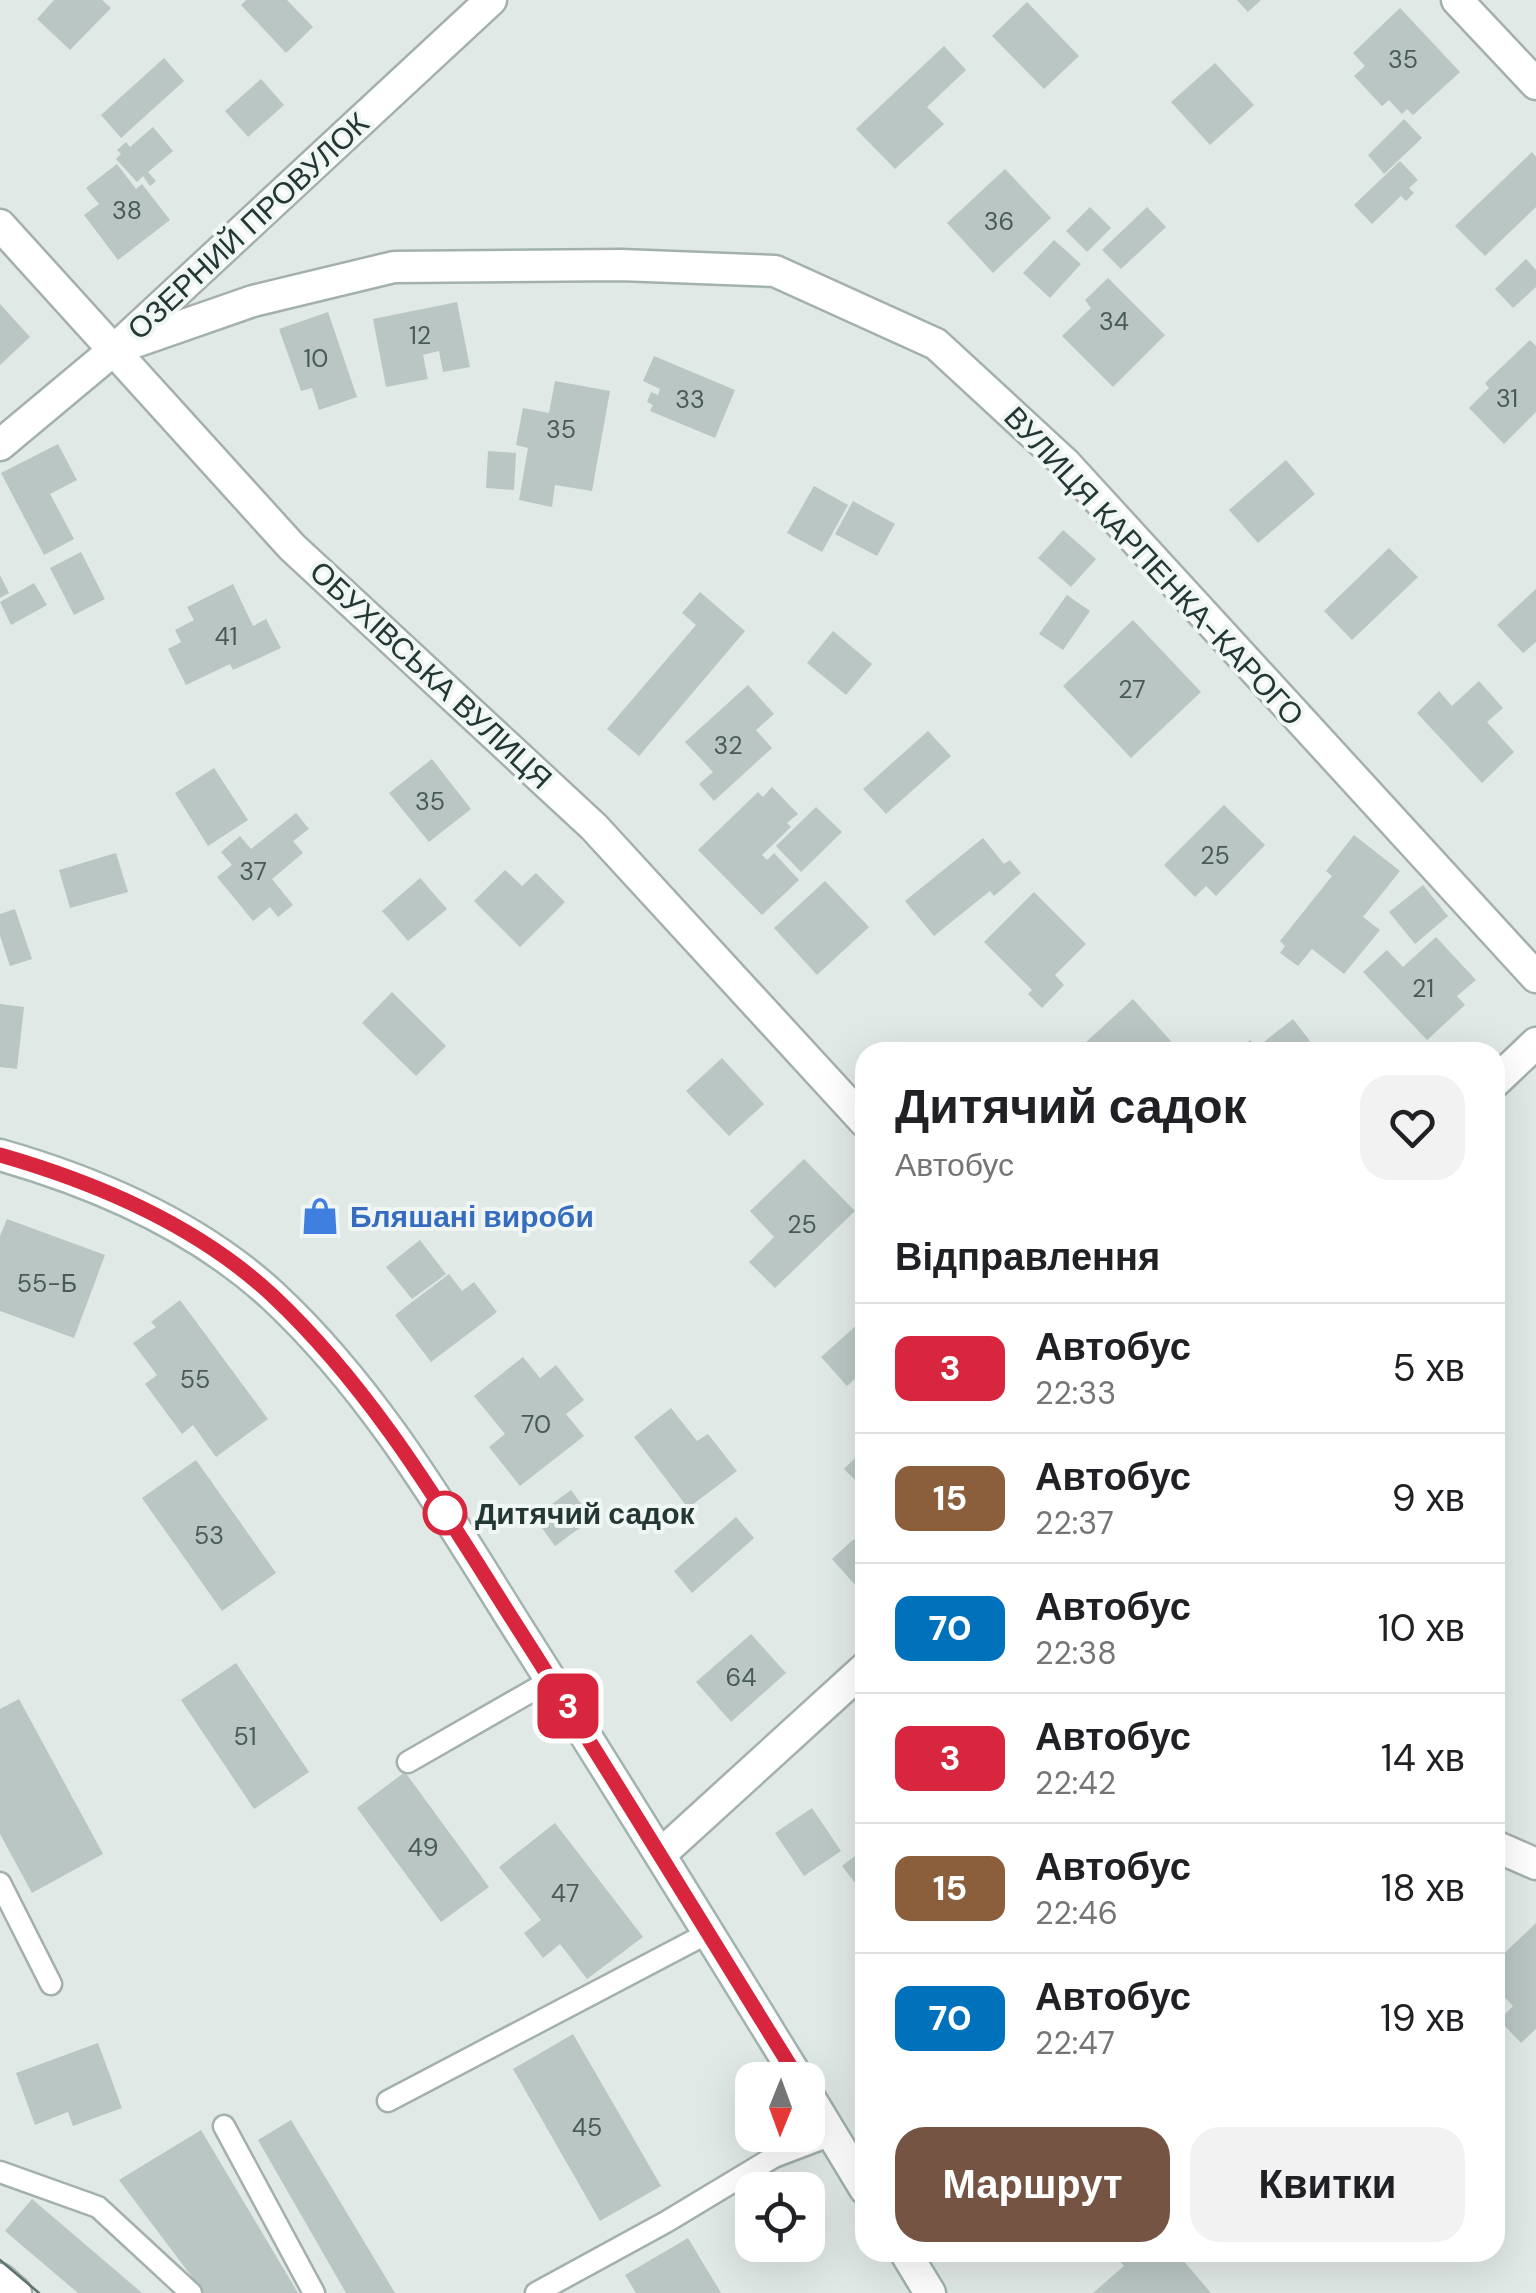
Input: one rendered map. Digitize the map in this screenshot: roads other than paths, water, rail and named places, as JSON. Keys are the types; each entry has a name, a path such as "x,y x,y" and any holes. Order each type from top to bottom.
{"street":[{"name":"ОЗЕРНИЙ ПРОВУЛОК","path":"0,445 115,349 491,0"},
{"path":"1457,0 1536,84"},
{"name":"ОБУХІВСЬКА ВУЛИЦЯ","path":"0,225 292,547 594,827 855,1111"},
{"name":"ВУЛИЦЯ КАРПЕНКА-КАРОГО","path":"115,349 253,301 394,268 621,265 775,271 936,344 1065,464 1536,977"},
{"path":"1505,1073 1536,1044"},
{"path":"1,1157 77,1178 142,1207 208,1247 271,1294 335,1360 424,1480 661,1854 787,2062"},
{"path":"661,1854 855,1677"},
{"path":"1505,1850 1536,1864"},
{"path":"825,2123 855,2173"},
{"path":"911,2262 930,2293"},
{"path":"0,2279 16,2293"}],"lane":[{"path":"408,1762 551,1680"},
{"path":"0,1883 51,1984"},
{"path":"388,2100 708,1933"},
{"path":"224,2126 314,2293"},
{"path":"536,2293 774,2157 832,2135"},
{"path":"0,2172 98,2208 190,2293"}],"tram line":[{"path":"0,2260 39,2293"}],"place":[{"name":"Бляшані вироби","path":"320,1216"},
{"name":"Дитячий садок","path":"445,1513"}]}
